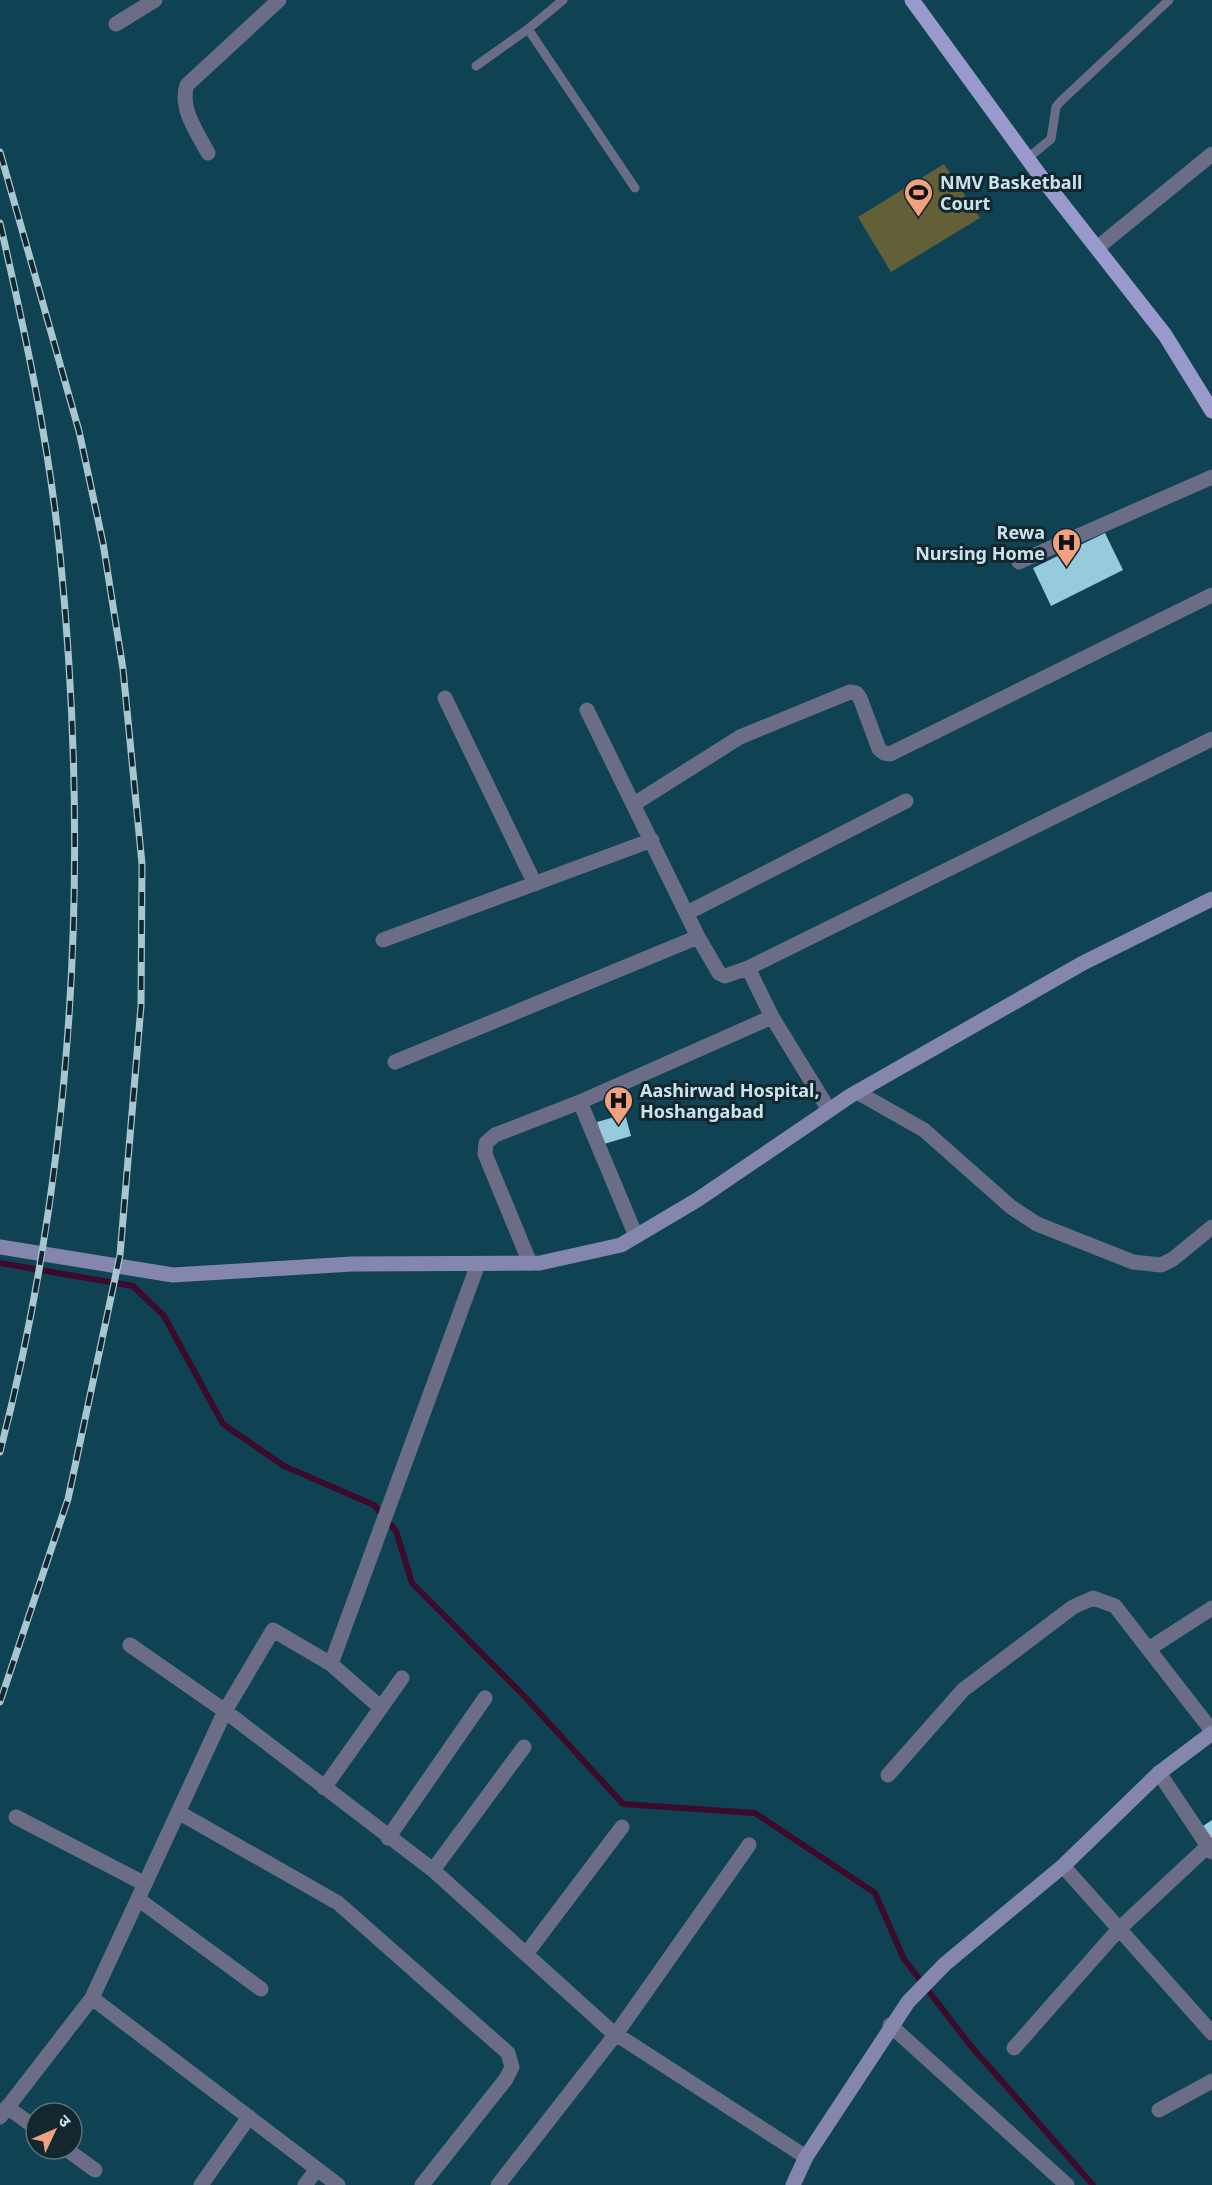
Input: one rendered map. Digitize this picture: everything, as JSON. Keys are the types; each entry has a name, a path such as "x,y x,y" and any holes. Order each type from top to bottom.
{"main road":[{"path":"912,0 1028,158 1166,335 1212,411"}],"street":[{"path":"116,24 155,0"},
{"path":"208,153 184,105 183,96 187,85 279,0"},
{"path":"1097,248 1212,154"},
{"path":"1019,562 1212,477"},
{"path":"634,804 740,737 850,692 856,693 860,698 879,749 890,754 1212,595"},
{"path":"445,698 535,884"},
{"path":"587,710 698,937 719,973 731,975 1212,739"},
{"path":"687,913 906,801"},
{"path":"383,940 652,840"},
{"path":"0,1246 172,1275 352,1264 530,1263 621,1245 697,1200 857,1092 1083,963 1212,899"},
{"path":"395,1062 698,937"},
{"path":"748,968 772,1017 829,1110"},
{"path":"530,1263 485,1154 486,1143 495,1136 580,1102 772,1017"},
{"path":"857,1092 924,1130 1011,1207 1037,1224 1133,1262 1161,1265 1212,1227"},
{"path":"580,1102 636,1236"},
{"path":"330,1664 477,1264"},
{"path":"793,2185 806,2157 890,2025 908,2002 945,1964 1063,1866 1159,1773 1212,1732 1150,1648 1115,1606 1092,1598 1082,1601 963,1690 888,1775"},
{"path":"1150,1648 1212,1608"},
{"path":"24,2122 4,2112 92,1998 225,1711 273,1630 330,1664 381,1708"},
{"path":"130,1646 225,1711 388,1838 433,1870 616,2034 806,2157"},
{"path":"324,1788 402,1678"},
{"path":"388,1838 485,1698"},
{"path":"433,1870 524,1747"},
{"path":"1014,2048 1119,1929 1210,1849 1159,1773"},
{"path":"178,1812 338,1903 508,2053 512,2067 506,2079 422,2185"},
{"path":"16,1817 144,1884"},
{"path":"526,1954 622,1827"},
{"path":"498,2185 616,2034 749,1845"},
{"path":"1063,1866 1212,2033"},
{"path":"138,1899 261,1989"},
{"path":"92,1998 338,2185"},
{"path":"890,2025 1067,2185"},
{"path":"1159,2110 1212,2081"},
{"path":"201,2185 249,2117"},
{"path":"82,2161 94,2170"},
{"path":"305,2185 317,2169"}],"lane":[{"path":"476,66 528,29 563,0"},
{"path":"1028,158 1051,139 1056,107 1060,102 1169,0"},
{"path":"528,29 635,188"}],"shaded area":[{"name":"NMV Basketball Court","path":"944,164 980,218 891,272 858,217"}],"building":[{"path":"1105,533 1123,570 1051,606 1033,568"},
{"path":"625,1114 631,1136 604,1144 597,1122"},
{"path":"1212,1820 1212,1840 1203,1826"}],"waterway":[{"path":"0,1263 133,1286 164,1316 223,1424 284,1466 374,1505 396,1531 412,1583 526,1698 623,1804 755,1813 875,1893 904,1959 970,2045 1093,2185"}],"railway":[{"path":"0,152 79,431 103,543 123,669 142,864 141,1006 120,1255 68,1499 0,1702"},
{"path":"0,223 27,346 50,471 60,554 69,667 74,780 74,893 70,1006 60,1118 46,1230 26,1341 0,1452"}],"place":[{"name":"NMV Basketball Court","path":"919,218"},
{"name":"Rewa Nursing Home","path":"1066,568"},
{"name":"Aashirwad Hospital, Hoshangabad","path":"619,1126"}]}
